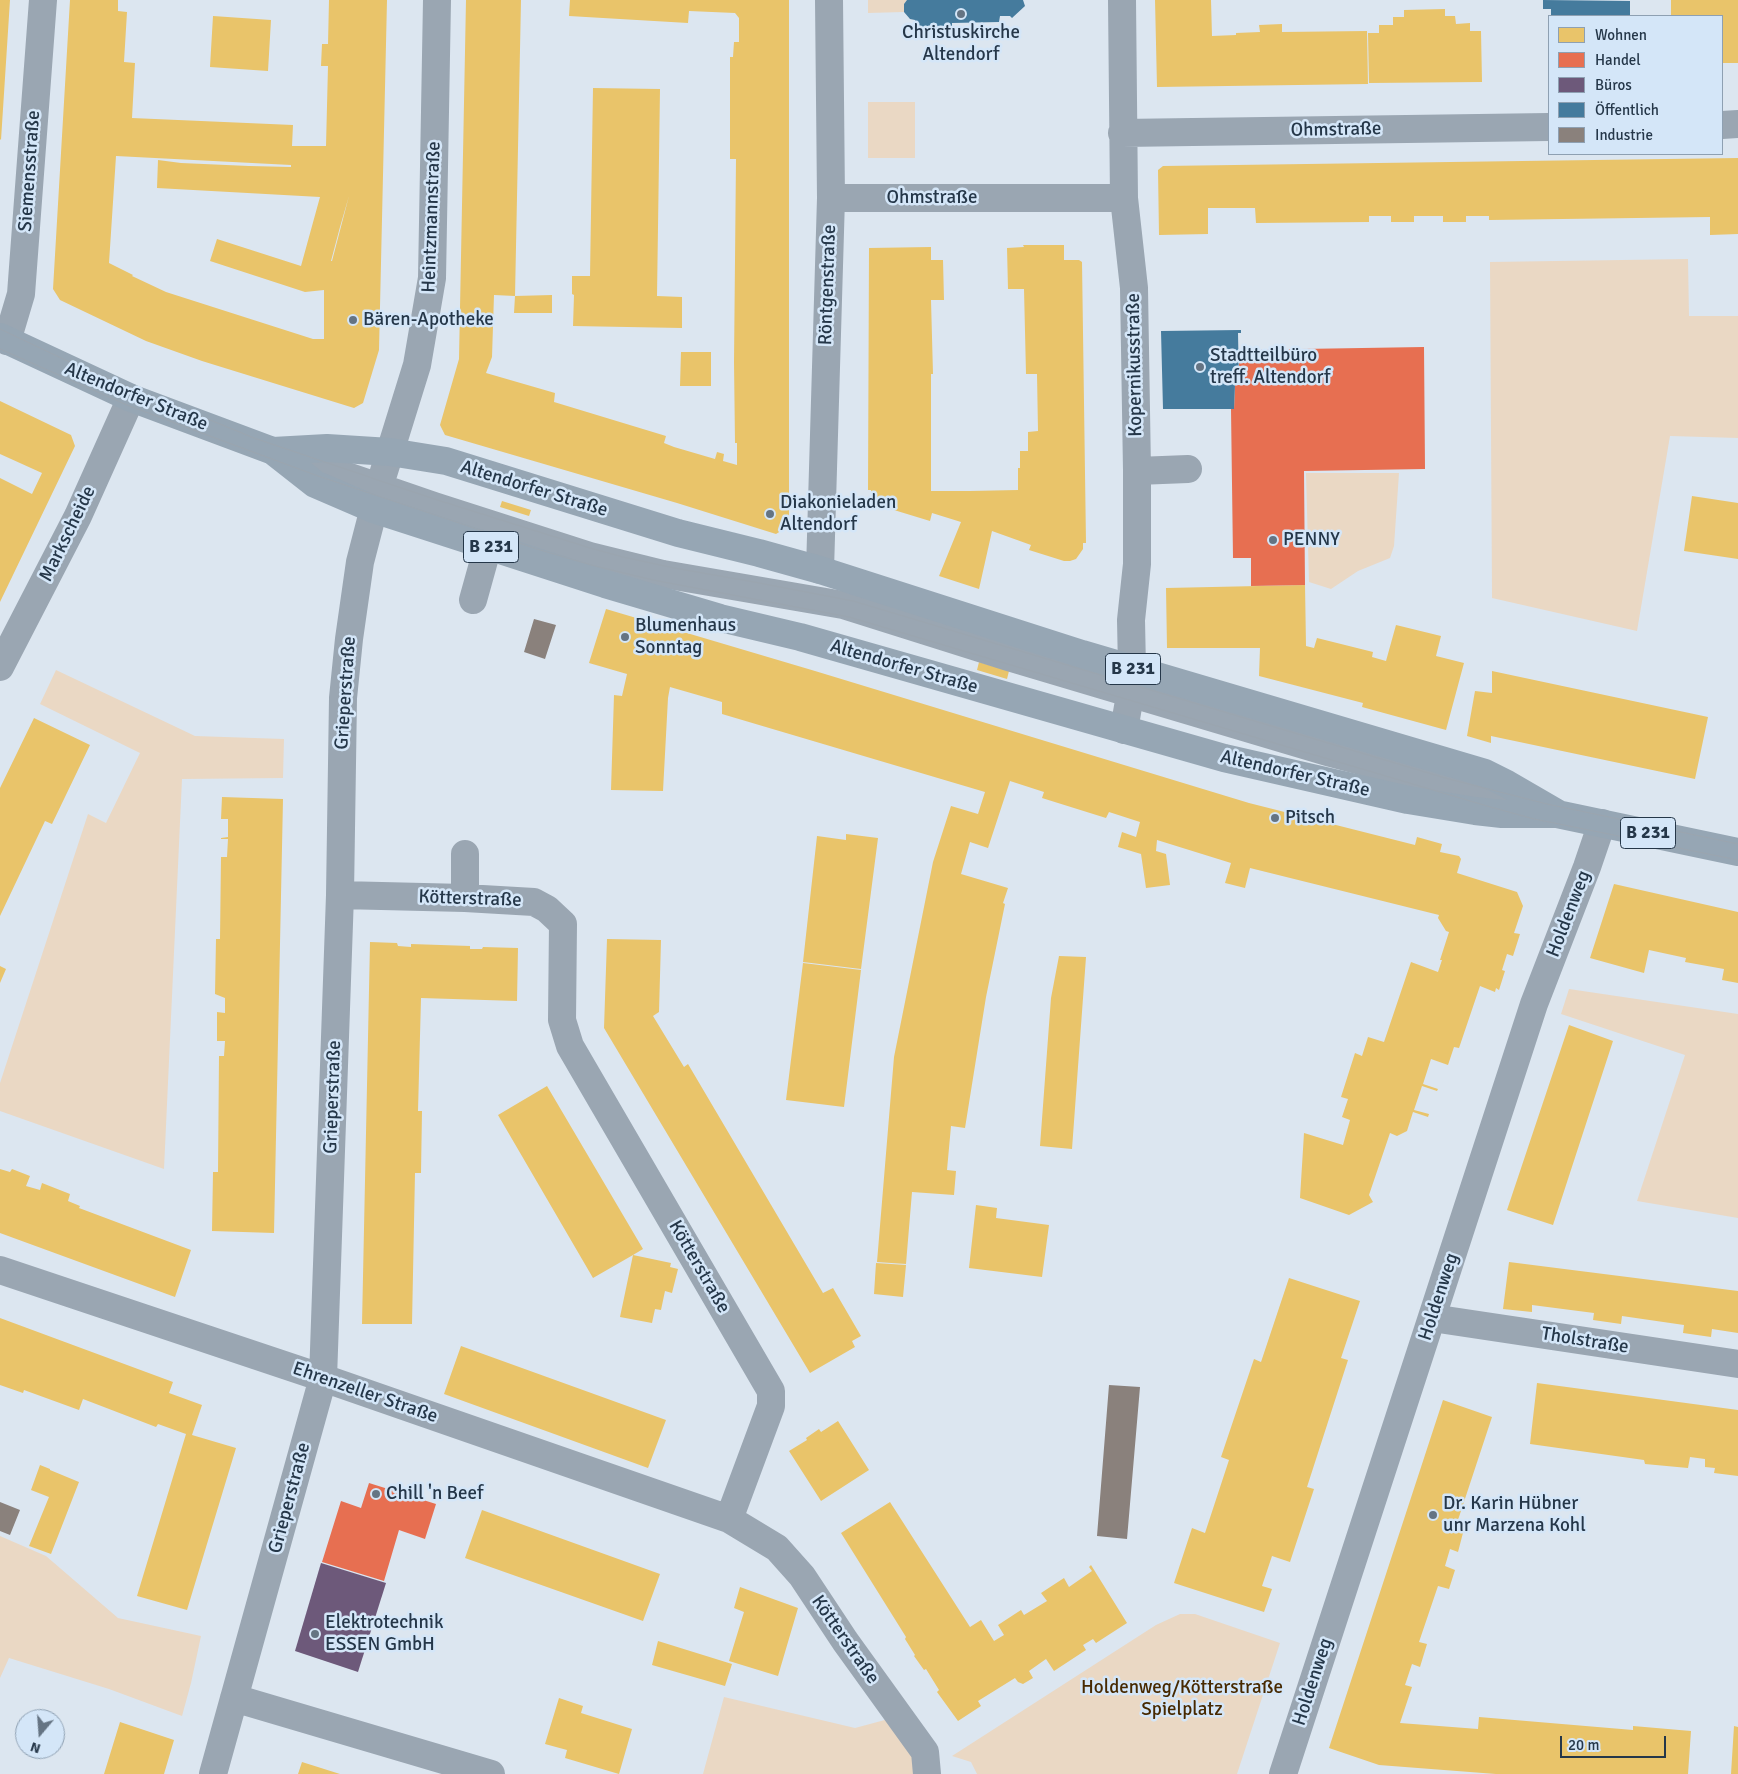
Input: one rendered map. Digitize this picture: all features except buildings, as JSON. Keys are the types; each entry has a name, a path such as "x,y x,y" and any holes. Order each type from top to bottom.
{"main road":[{"name":"Altendorfer Straße","path":"4,339 131,398 273,451 315,484 376,498 488,546 605,584 720,618 800,637 1224,758 1408,800 1484,812 1557,814 1738,852"},
{"name":"Altendorfer Straße","path":"273,451 327,448 390,452 446,461 678,534 820,570 1130,681 1485,773 1557,814"}],"street":[{"name":"Siemensstraße","path":"4,339 21,294 43,0"},
{"name":"Heintzmannstraße","path":"376,498 417,364 432,278 438,0"},
{"name":"Röntgenstraße","path":"820,570 830,198 829,0"},
{"name":"Kopernikusstraße","path":"1122,0 1124,198 1134,288 1137,471 1137,564 1131,620 1129,701 1124,730"},
{"path":"1723,125 1738,124"},
{"name":"Ohmstraße","path":"1122,133 1548,127"},
{"name":"Ohmstraße","path":"830,198 1124,198"},
{"name":"Markscheide","path":"0,667 78,516 131,398"},
{"path":"1137,471 1188,469"},
{"path":"376,498 590,556 682,578 843,605 1130,681"},
{"name":"Grieperstraße","path":"213,1774 323,1378 340,895 343,698 360,562 376,498"},
{"path":"473,600 488,546"},
{"name":"Holdenweg","path":"1283,1774 1534,1004 1602,823"},
{"path":"465,854 465,898"},
{"name":"Kötterstraße","path":"340,895 465,898 534,902 547,909 563,924 562,1020 570,1046 771,1391 772,1406 729,1519 777,1548 802,1576 845,1641 925,1752 928,1774"},
{"name":"Ehrenzeller Straße","path":"0,1270 323,1378 729,1519"},
{"name":"Tholstraße","path":"1432,1318 1738,1364"},
{"path":"234,1698 491,1774"}],"green space":[{"path":"868,0 907,0 904,4 904,12 868,13"},
{"path":"868,102 915,102 915,158 868,158"},
{"path":"1688,259 1689,316 1738,316 1738,438 1670,436 1637,631 1492,598 1490,262"},
{"path":"1306,473 1399,473 1394,546 1390,558 1358,571 1331,589 1309,582"},
{"path":"56,670 195,736 284,739 283,778 182,779 164,1169 0,1111 0,1083 88,814 106,823 140,753 40,704"},
{"path":"1569,989 1738,1014 1738,1218 1637,1201 1685,1055 1561,1014"},
{"path":"0,1536 46,1556 118,1618 201,1636 182,1716 109,1689 9,1658 0,1678"},
{"name":"Holdenweg/Kötterstraße Spielplatz","path":"1180,1614 1195,1614 1280,1643 1237,1774 977,1774 971,1762 952,1756 1156,1625"},
{"path":"724,1697 855,1728 896,1717 922,1774 703,1774"}],"tram line":[{"path":"0,329 76,365 254,438 428,497 590,548 674,568 853,601 1445,778 1547,804 1738,844"},
{"path":"0,349 127,405 318,476 537,549 591,565 653,580 849,617 1534,819 1738,860"}],"place":[{"name":"Christuskirche Altendorf","path":"961,14"},
{"name":"Bären-Apotheke","path":"353,320"},
{"name":"Stadtteilbüro treff. Altendorf","path":"1200,367"},
{"name":"Diakonieladen Altendorf","path":"770,514"},
{"name":"PENNY","path":"1273,540"},
{"name":"Blumenhaus Sonntag","path":"625,637"},
{"name":"Pitsch","path":"1275,818"},
{"name":"Chill 'n Beef","path":"376,1494"},
{"name":"Dr. Karin Hübner unr Marzena Kohl","path":"1433,1515"},
{"name":"Elektrotechnik ESSEN GmbH","path":"315,1634"}]}
